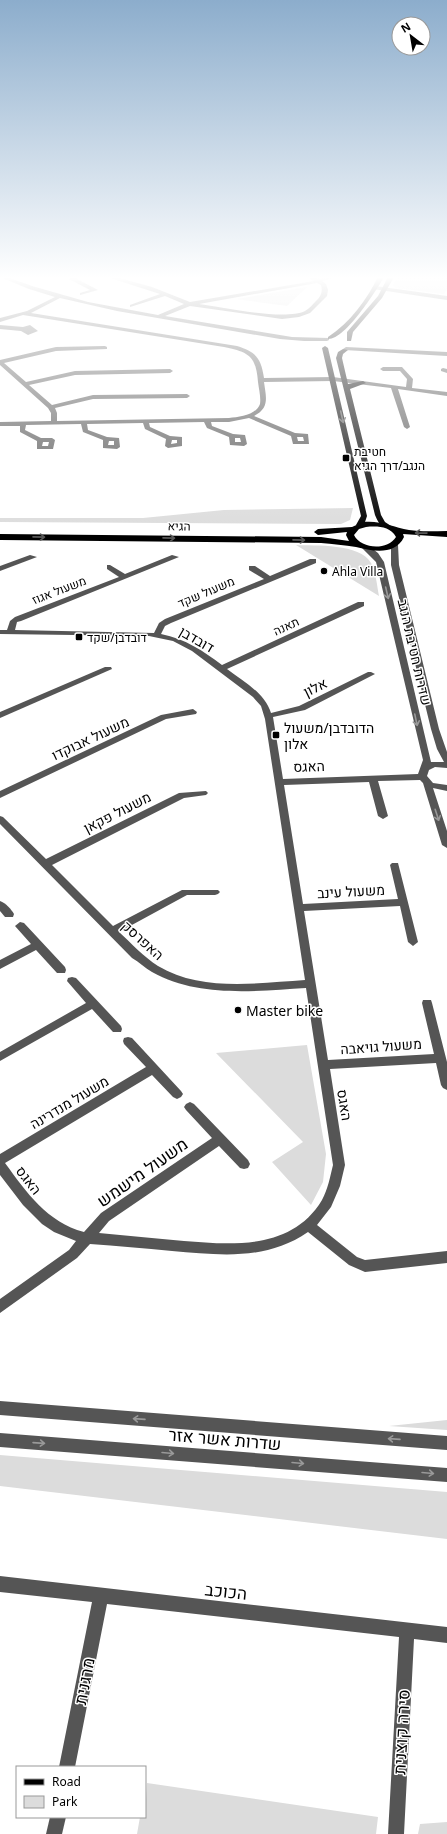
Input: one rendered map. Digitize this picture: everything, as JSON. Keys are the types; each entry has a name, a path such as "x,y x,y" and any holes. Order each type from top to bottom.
{"highway":[{"name":"הגיא","path":"0,529 315,532 374,524 391,528"},
{"path":"357,527 350,533 350,538 362,546"},
{"path":"391,528 412,533 447,534"},
{"path":"391,528 400,537 395,544"},
{"name":"הגיא","path":"0,537 321,540 380,549 395,544"},
{"path":"395,544 411,541 447,541"}],"main road":[{"path":"331,363 333,379 363,511 363,520 357,527"},
{"path":"341,363 377,511 380,520 391,528"},
{"path":"347,388 351,385 363,383"}],"street":[{"path":"1,363 51,407 54,416 54,424"},
{"path":"0,424 207,421 229,420 249,416 257,412 263,405 258,363"},
{"path":"383,369 402,369 410,379 409,389"},
{"path":"25,384 75,373 170,371"},
{"path":"261,380 333,379 447,394"},
{"path":"394,387 407,427"},
{"path":"51,407 93,397 187,396"},
{"path":"249,416 294,435"},
{"path":"207,421 209,427 232,436"},
{"path":"146,422 147,428 169,438"},
{"path":"84,423 85,431 106,439"},
{"path":"23,424 22,431 40,440"},
{"name":"שדרות חטיבת הנגב","path":"395,544 395,565 435,729 441,749 447,760"},
{"name":"שדרות חטיבת הנגב","path":"362,546 375,555 380,562 427,760 425,776 447,845"},
{"path":"0,569 33,557"},
{"name":"משעול אגוז","path":"10,632 14,622 18,619 175,557"},
{"name":"משעול שקד","path":"157,634 162,625 168,621 313,561"},
{"path":"110,567 124,577"},
{"path":"252,568 269,579"},
{"name":"תאנה","path":"221,669 361,604"},
{"name":"דובדבן","path":"0,632 157,634 185,644 256,694 263,703 268,716 279,782"},
{"path":"0,715 108,669"},
{"name":"אלון","path":"268,716 302,708 371,674"},
{"name":"משעול אבוקדו","path":"0,795 164,717 194,712"},
{"path":"447,764 434,764 425,776 435,788 447,788"},
{"name":"האגס","path":"0,1166 32,1208 46,1221 61,1231 87,1238 230,1250 251,1249 270,1245 287,1239 308,1225 325,1207 332,1194 339,1165 279,782 425,776"},
{"path":"373,778 383,816"},
{"name":"משעול פקאן","path":"45,864 182,795 203,793"},
{"name":"האפרסק","path":"0,818 151,967 167,976 185,982 213,987 311,984"},
{"name":"משעול עינב","path":"394,865 413,942"},
{"path":"113,931 185,892 215,892"},
{"name":"משעול עינב","path":"299,908 404,902"},
{"path":"0,905 9,914"},
{"path":"20,926 61,970"},
{"path":"0,965 38,945"},
{"path":"72,981 117,1029"},
{"name":"משעול גויאבה","path":"427,1003 447,1085"},
{"path":"0,1057 93,1004"},
{"path":"128,1041 177,1094"},
{"name":"משעול גויאבה","path":"324,1065 440,1058"},
{"name":"משעול מנדרינה","path":"0,1160 154,1068"},
{"path":"190,1107 244,1164"},
{"name":"משעול מישמש","path":"0,1307 73,1254 105,1217 220,1139"},
{"path":"308,1225 353,1261 365,1266 447,1257"},
{"name":"שדרות אשר אזר","path":"0,1408 447,1443"},
{"name":"שדרות אשר אזר","path":"0,1440 447,1475"},
{"name":"הכוכב","path":"0,1584 447,1635"},
{"name":"מרגנית","path":"67,1766 101,1596"},
{"name":"סירה קוצנית","path":"396,1834 406,1630"},
{"path":"54,1834 58,1818"}],"green space":[{"path":"353,508 350,520 341,524 0,522 0,518 143,518 224,510"},
{"path":"296,545 336,547 357,552 371,563 379,596"},
{"path":"307,1045 326,1154 323,1182 311,1205 272,1162 303,1142 216,1053"},
{"path":"447,1420 447,1430 389,1426"},
{"path":"0,1455 447,1492 447,1539 0,1486"},
{"path":"147,1783 378,1817 376,1834 137,1834 140,1818 146,1818"},
{"path":"447,1822 447,1834 418,1834 420,1824"}],"place":[{"name":"חטיבת הנגב/דרך הגיא","path":"346,458"},
{"name":"Ahla Villa","path":"324,571"},
{"name":"דובדבן/שקד","path":"79,637"},
{"name":"הדובדבן/משעול אלון","path":"276,735"},
{"name":"Master bike","path":"238,1010"}]}
